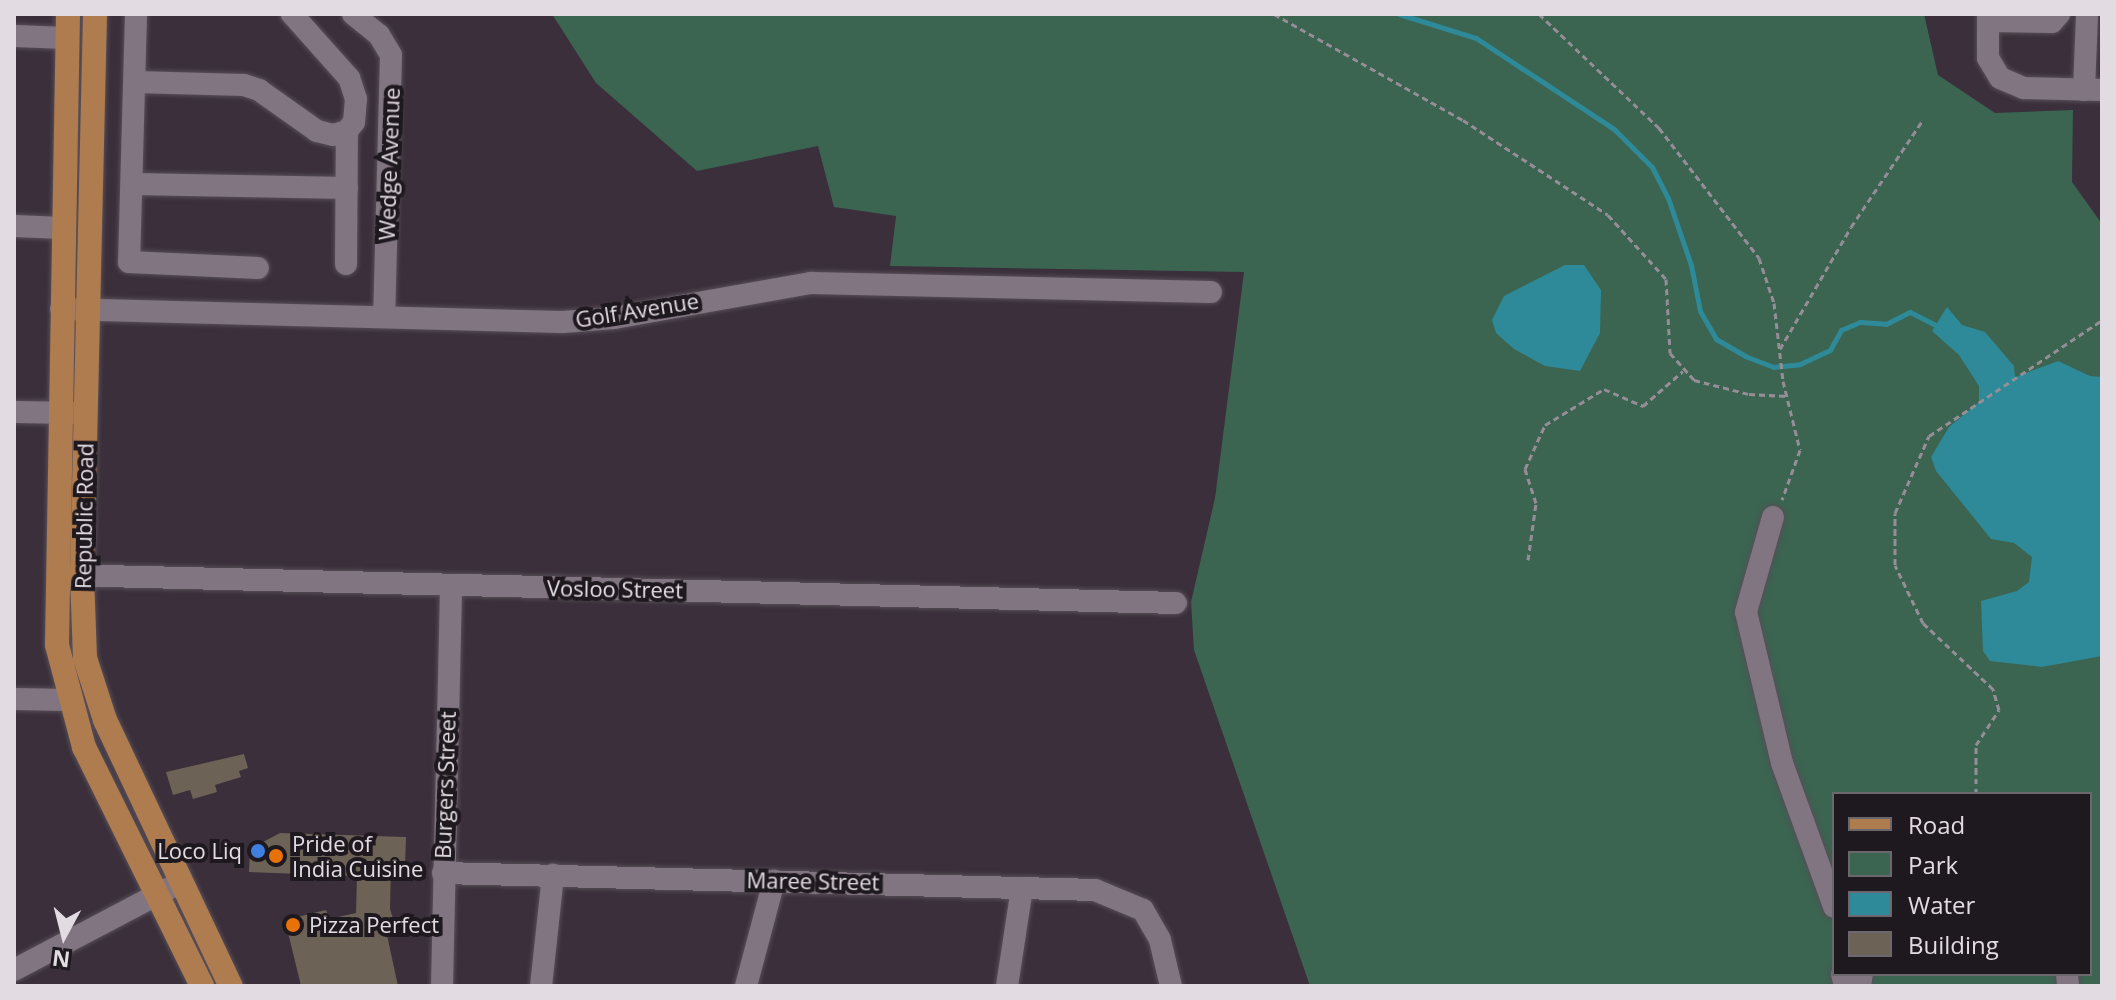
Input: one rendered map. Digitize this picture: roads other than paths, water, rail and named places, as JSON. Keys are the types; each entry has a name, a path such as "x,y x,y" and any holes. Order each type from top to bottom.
{"main road":[{"name":"Republic Road","path":"95,14 82,576 85,658 97,701 179,883 231,986"},
{"name":"Republic Road","path":"67,26 55,575 57,645 68,700 84,747 202,986"}],"street":[{"path":"136,14 129,262 258,268"},
{"path":"135,82 244,85 317,131 333,135 347,131 354,122 356,99 349,78 292,14"},
{"path":"2059,14 2052,22 1988,18 1988,58 2000,78 2024,88 2093,90 2087,14"},
{"name":"Wedge Avenue","path":"358,19 387,46 392,63 384,316"},
{"path":"14,36 67,26"},
{"path":"346,264 347,131"},
{"path":"133,184 347,188"},
{"path":"14,226 63,228"},
{"name":"Golf Avenue","path":"61,309 599,320 811,283 1211,292"},
{"path":"14,412 86,414"},
{"path":"1773,517 1746,612 1782,763 1832,901"},
{"name":"Vosloo Street","path":"55,575 1176,603"},
{"name":"Burgers Street","path":"442,986 451,585"},
{"path":"14,699 68,700"},
{"name":"Maree Street","path":"443,873 1076,888 1122,897 1143,910 1160,940 1171,986"},
{"path":"541,986 553,875"},
{"path":"746,986 774,881"},
{"path":"14,970 158,897 179,883"},
{"path":"1007,986 1022,888"}],"water":[{"path":"1565,265 1584,265 1601,290 1600,333 1580,371 1545,366 1514,349 1496,333 1492,320 1504,296"},
{"path":"1947,307 1962,325 1985,332 2014,366 2015,377 2058,361 2090,376 2102,377 2102,656 2042,667 1990,661 1983,651 1981,601 2017,591 2029,582 2032,557 2014,543 1991,539 1936,471 1931,457 1949,427 1979,402 1979,386 1959,355 1932,331"}],"waterway":[{"path":"1399,14 1476,38 1614,129 1652,167 1668,198 1691,265 1700,311 1716,339 1745,356 1773,367 1800,364 1830,350 1841,330 1860,322 1886,324 1910,312 1939,327"}],"place":[{"name":"Loco Liq","path":"258,851"},
{"name":"Pride of India Cuisine","path":"276,856"},
{"name":"Pizza Perfect","path":"293,925"}]}
